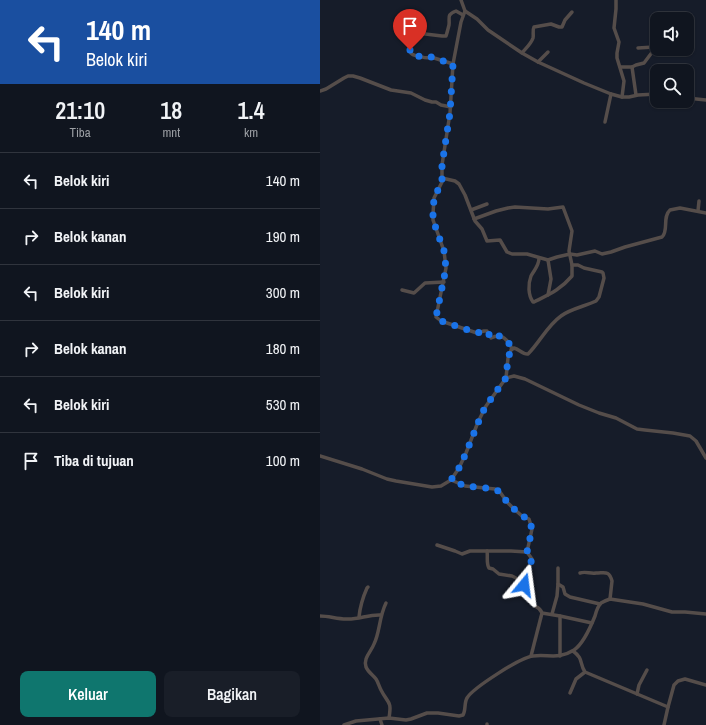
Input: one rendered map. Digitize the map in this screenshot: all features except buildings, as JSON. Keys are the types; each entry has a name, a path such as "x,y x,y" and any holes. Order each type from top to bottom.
{"street":[{"path":"461,0 465,11 477,19 488,30 538,62 611,94 622,97 650,94"},
{"path":"616,0 614,28 619,42 617,58 621,67 624,81 622,97"},
{"path":"320,456 362,469 387,479 432,487 441,486 451,480 459,468 482,413 506,378 508,358 512,349 510,343 501,336 491,338 487,331 477,333 441,321 436,315 446,268 444,251 432,217 434,198 442,182 442,165 451,107 453,64 458,36 465,11"},
{"path":"453,64 431,57 428,58 412,55 410,48 417,33 445,36 447,34 449,24 448,19 451,13 456,12 463,15"},
{"path":"522,53 532,39 532,30 534,27 551,24 562,28 565,20 572,12"},
{"path":"621,67 632,67 636,64 644,63 656,47 638,48"},
{"path":"538,62 548,52"},
{"path":"632,67 636,95"},
{"path":"320,91 348,76 353,76 391,90 411,93 425,100 451,107"},
{"path":"605,122 611,94"},
{"path":"694,99 706,100"},
{"path":"442,178 455,181 459,184 474,219 482,229 487,241 500,240 507,252 512,254 527,254 548,260 569,254 576,255 595,251 602,254 662,237 664,234 666,217 672,209 680,208 706,213"},
{"path":"698,211 699,201"},
{"path":"471,210 487,204"},
{"path":"474,219 496,211 515,207 548,209 563,207 572,230 569,254 572,265 572,275 571,278 556,291 534,302 531,301 530,296 530,280 539,264 539,258"},
{"path":"548,260 551,279 548,295"},
{"path":"512,349 516,348 524,354 528,354 546,331 562,316 598,299 604,278 603,273 584,268 580,265 572,265"},
{"path":"402,290 414,292 425,283 444,282"},
{"path":"506,378 514,376 525,379 579,405 616,418 637,429 673,432 690,436 696,441 706,458"},
{"path":"451,480 465,486 495,489 500,492 514,509 522,516 529,519 532,529 527,552 532,559 524,586 531,593 530,599 532,605 536,608 540,608 542,611 531,656"},
{"path":"437,546 462,554 470,551 527,552"},
{"path":"487,551 489,568 493,569 499,574 512,576 524,582"},
{"path":"552,614 557,596 558,568"},
{"path":"580,573 603,572 608,574 612,579 610,599"},
{"path":"558,584 563,587 564,594 568,596 600,604"},
{"path":"359,617 366,588 368,587"},
{"path":"346,725 356,721 389,718 408,720 427,713 459,716 463,715 465,710 465,702 474,691 486,681 521,659 531,656 560,656 573,650 579,644 592,623 600,604 610,599 643,604 672,612 706,614"},
{"path":"386,603 381,615 375,644 367,657 366,665 367,669 376,680 389,702 389,718"},
{"path":"542,613 592,623"},
{"path":"320,616 346,619 381,615"},
{"path":"560,616 560,656"},
{"path":"573,650 579,655 585,672 668,707"},
{"path":"637,694 639,685 647,670"},
{"path":"570,693 576,679 585,672"},
{"path":"664,725 674,685 678,681 685,679 706,685"},
{"path":"380,719 382,725"},
{"path":"408,720 409,725"}],"route":[{"path":"410,50 412,55 428,58 431,57 453,64 450,113 442,165 442,182 434,198 432,217 444,251 446,268 436,317 441,321 477,333 487,331 491,338 501,336 510,343 512,349 508,358 506,378 482,413 466,453 451,480 465,486 495,489 500,492 514,509 522,516 529,519 532,529 527,552 532,559 524,585"}]}
